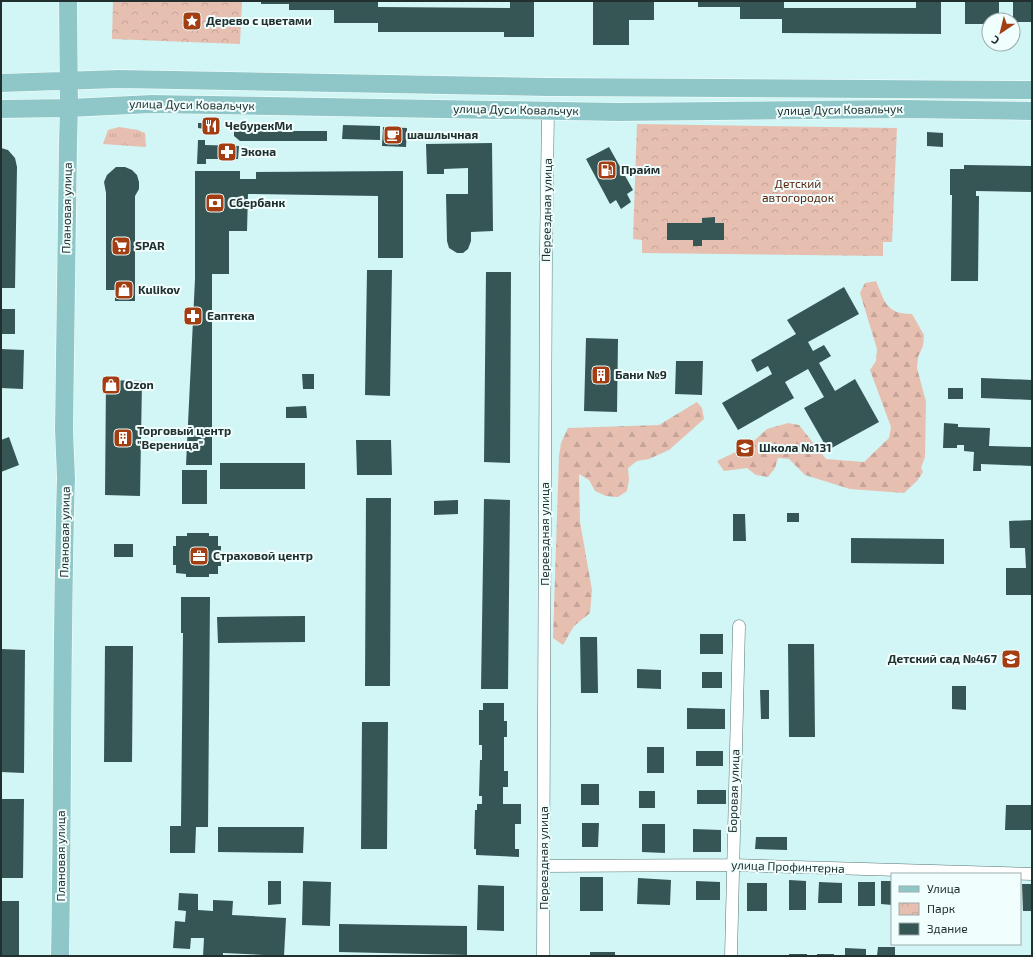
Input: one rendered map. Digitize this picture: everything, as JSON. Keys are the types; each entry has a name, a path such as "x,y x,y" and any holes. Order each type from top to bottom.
{"main road":[{"name":"Плановая улица","path":"60,956 62,860 61,771 66,478 64,430 69,108 68,1"},
{"name":"улица Дуси Ковальчук","path":"1,83 119,79 556,87 1032,90"},
{"name":"улица Дуси Ковальчук","path":"1,109 69,108 119,104 152,104 627,112 898,109 1032,111"}],"street":[{"name":"Переездная улица","path":"544,956 548,111"},
{"name":"Боровая улица","path":"731,956 732,865 739,626"},
{"name":"улица Профинтерна","path":"544,866 732,865 999,873"},
{"name":"улица Профинтерна","path":"1021,874 1032,874"}],"green space":[{"path":"113,1 242,1 240,44 112,39"},
{"name":"Детский автогородок","path":"637,124 897,128 892,242 883,242 883,256 642,253 642,240 633,239"},
{"path":"119,127 138,130 145,133 146,147 103,144 108,130"},
{"path":"876,281 884,301 897,312 912,314 924,335 923,346 918,357 917,368 926,402 925,457 921,468 923,472 917,481 904,493 850,489 805,475 789,459 778,458 775,468 768,477 756,475 747,468 724,471 717,461 748,446 767,429 788,423 799,425 826,459 864,462 889,438 891,427 870,370 876,361 877,349 860,293 865,283"},
{"path":"697,402 702,408 704,419 669,450 649,459 637,461 628,468 629,480 627,491 618,497 606,496 595,491 589,480 579,474 580,522 592,590 590,613 574,626 563,645 553,638 559,456 561,443 568,428 659,425"}],"building":[{"path":"261,1 378,1 378,7 510,8 510,1 534,1 534,37 504,37 504,32 378,32 378,23 334,23 334,10 289,10 289,4 261,4"},
{"path":"593,1 654,1 654,20 629,20 629,45 593,45"},
{"path":"698,1 784,1 784,8 916,8 916,1 941,1 941,34 782,33 782,19 740,19 740,7 698,7"},
{"path":"965,1 999,1 999,12 981,12 981,24 965,24"},
{"path":"1013,1 1032,1 1032,22 1021,22 1021,12 1013,12"},
{"path":"198,123 205,123 205,129 198,128"},
{"path":"207,123 215,123 215,128 207,128"},
{"path":"343,125 380,126 380,140 342,139"},
{"path":"383,127 407,128 406,147 382,146"},
{"path":"234,131 327,131 327,141 240,141 234,136"},
{"path":"927,132 943,133 943,147 927,146"},
{"path":"198,140 205,140 205,145 239,146 238,159 206,159 206,164 197,164"},
{"path":"492,143 493,231 471,232 471,241 468,249 463,253 457,253 449,248 447,241 446,194 468,194 468,168 444,169 444,174 427,174 426,144"},
{"name":"Прайм","path":"609,147 633,190 627,194 631,202 621,209 616,200 610,204 586,159"},
{"path":"1,148 8,150 15,158 17,167 15,288 1,288"},
{"path":"964,165 1032,166 1032,192 976,191 976,196 979,196 978,281 951,281 952,195 950,195 950,169 964,169"},
{"name":"SPAR","path":"116,167 125,167 132,170 137,175 139,182 139,189 135,196 135,301 115,301 115,290 106,290 106,193 104,182 107,175"},
{"path":"195,171 240,171 240,179 256,179 256,172 403,171 403,258 378,258 378,196 248,194 247,231 229,231 229,274 212,274 212,465 186,465 195,279"},
{"path":"715,217 715,223 724,223 724,240 702,240 702,246 693,246 693,240 667,240 667,223 702,223 702,218"},
{"path":"367,270 392,270 390,396 365,395"},
{"path":"486,272 511,272 510,463 484,462"},
{"path":"844,287 859,314 808,342 813,351 824,345 831,356 819,363 835,391 855,379 879,422 828,450 804,408 824,397 808,369 785,382 794,398 738,430 722,403 772,374 768,366 757,372 751,360 796,334 787,320"},
{"path":"1,309 15,309 15,334 1,334"},
{"name":"Бани №9","path":"586,338 618,339 617,412 584,411"},
{"path":"1,349 24,350 23,389 1,388"},
{"path":"676,361 703,361 702,395 675,394"},
{"path":"302,374 314,374 314,389 303,389"},
{"path":"981,378 1032,380 1032,400 981,398"},
{"name":"Торговый центр \"Вереница\"","path":"106,380 142,381 140,496 105,495"},
{"path":"948,388 963,388 963,399 948,399"},
{"path":"306,406 307,418 286,418 286,407"},
{"path":"944,423 958,424 958,427 990,428 989,446 1032,447 1032,466 981,464 981,471 973,471 974,452 964,451 964,445 957,445 957,448 943,448"},
{"path":"9,437 19,465 1,472 1,440"},
{"path":"356,440 391,440 392,475 357,475"},
{"path":"220,463 305,463 305,489 220,489"},
{"path":"182,470 207,470 207,504 182,504"},
{"path":"366,498 391,498 390,686 365,686"},
{"path":"484,499 510,500 508,689 481,689"},
{"path":"458,500 458,514 434,515 434,501"},
{"path":"787,513 799,513 799,522 787,522"},
{"path":"733,514 745,514 746,541 733,541"},
{"path":"1032,520 1032,595 1006,595 1006,568 1026,568 1025,548 1010,548 1009,521"},
{"path":"187,533 209,533 209,536 218,536 218,546 221,546 221,566 218,566 218,574 209,574 209,577 186,577 186,574 176,573 176,565 173,565 173,546 176,546 176,536 187,536"},
{"path":"851,538 944,539 944,564 851,563"},
{"path":"114,544 133,544 133,557 114,557"},
{"path":"181,597 210,597 208,827 196,827 195,853 170,853 170,826 181,826 183,633 181,633"},
{"path":"305,616 305,642 218,643 217,617"},
{"path":"700,634 723,634 723,654 700,654"},
{"path":"580,637 597,637 598,693 581,693"},
{"path":"788,644 814,644 815,737 789,737"},
{"path":"105,646 133,646 132,762 104,762"},
{"path":"1,649 25,650 24,773 1,772"},
{"path":"637,669 661,670 661,689 637,688"},
{"path":"702,672 722,672 722,688 702,688"},
{"path":"952,686 966,686 966,710 952,709"},
{"path":"760,690 769,690 769,719 761,719"},
{"path":"483,703 504,703 504,721 507,721 507,737 504,737 504,771 508,771 508,787 503,787 503,804 521,804 521,824 515,824 515,849 519,849 519,857 476,855 476,849 474,849 475,810 477,810 477,804 482,804 482,796 479,796 482,745 479,745 479,710 483,710"},
{"path":"687,708 725,709 725,729 687,729"},
{"path":"362,722 388,722 387,849 361,849"},
{"path":"647,747 664,747 664,773 647,773"},
{"path":"696,751 723,751 723,766 696,766"},
{"path":"581,784 599,784 599,805 581,805"},
{"path":"697,790 726,790 726,804 697,804"},
{"path":"639,791 655,791 655,808 639,808"},
{"path":"1,799 24,799 23,878 1,878"},
{"path":"1006,805 1032,805 1032,830 1005,830"},
{"path":"582,823 599,823 598,847 582,847"},
{"path":"642,824 665,824 665,853 642,852"},
{"path":"218,827 304,827 303,853 218,852"},
{"path":"693,829 721,830 721,852 693,852"},
{"path":"756,837 787,837 787,850 755,849"},
{"path":"580,877 603,877 603,911 580,911"},
{"path":"638,878 671,880 670,905 637,904"},
{"path":"789,880 806,881 806,910 789,910"},
{"path":"268,881 281,881 281,904 268,905"},
{"path":"303,881 331,882 330,926 302,925"},
{"path":"696,881 720,882 720,900 696,900"},
{"path":"881,881 891,881 891,905 881,904"},
{"path":"819,882 842,883 842,903 818,903"},
{"path":"858,882 875,882 875,906 858,906"},
{"path":"747,883 767,883 767,911 747,911"},
{"path":"1022,884 1032,884 1032,911 1023,911"},
{"path":"478,885 504,886 504,931 477,930"},
{"path":"179,893 198,894 198,910 213,911 213,900 233,901 232,915 286,918 284,956 223,953 223,956 203,956 204,938 191,938 190,949 173,948 175,921 185,922 186,911 178,910"},
{"path":"1,901 19,901 19,956 1,956"},
{"path":"339,924 467,926 467,955 339,952"},
{"path":"878,947 895,947 895,956 877,956"},
{"path":"845,948 866,949 866,956 845,956"},
{"path":"590,952 615,952 615,956 590,956"},
{"path":"789,954 807,954 807,956 789,956"},
{"path":"817,954 834,954 834,956 817,956"}],"place":[{"name":"Дерево с цветами","path":"192,21"},
{"name":"ЧебурекМи","path":"211,126"},
{"name":"шашлычная","path":"393,135"},
{"name":"Экона","path":"227,152"},
{"name":"Прайм","path":"607,170"},
{"name":"Сбербанк","path":"215,203"},
{"name":"SPAR","path":"121,246"},
{"name":"Kulikov","path":"124,290"},
{"name":"Еаптека","path":"193,316"},
{"name":"Бани №9","path":"601,375"},
{"name":"Ozon","path":"111,385"},
{"name":"Торговый центр \"Вереница\"","path":"123,438"},
{"name":"Школа №131","path":"745,448"},
{"name":"Страховой центр","path":"199,556"},
{"name":"Детский сад №467","path":"1011,659"}]}
